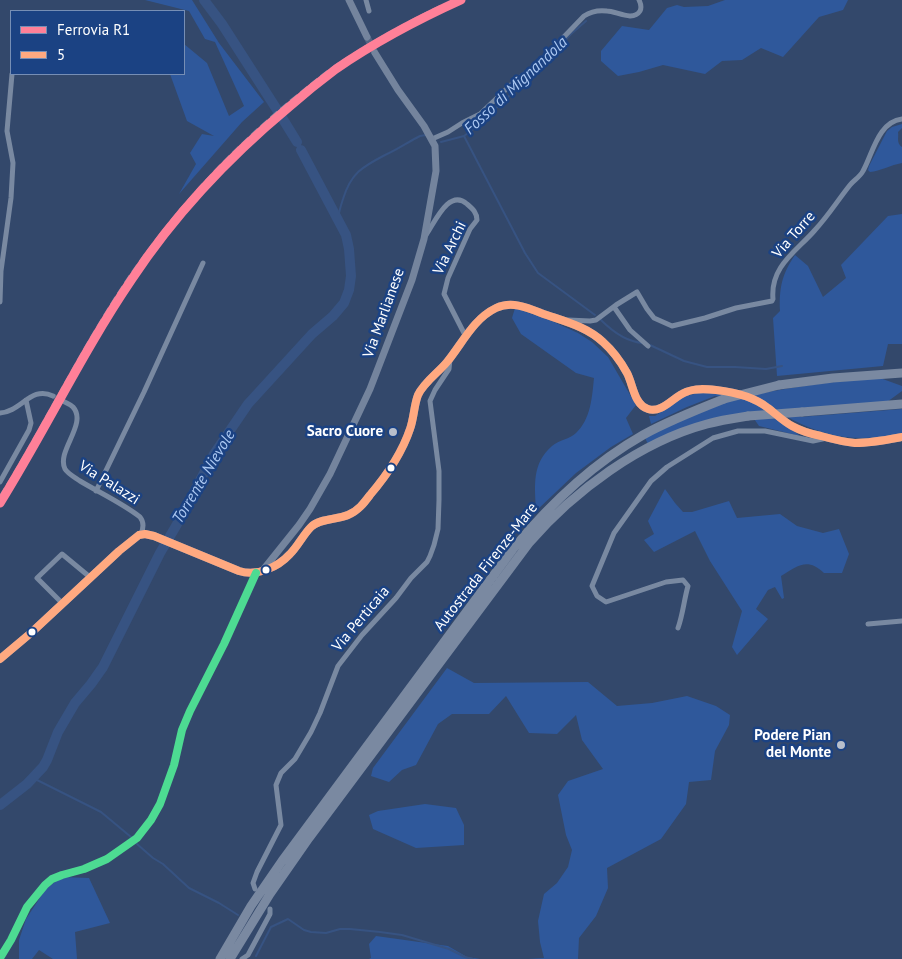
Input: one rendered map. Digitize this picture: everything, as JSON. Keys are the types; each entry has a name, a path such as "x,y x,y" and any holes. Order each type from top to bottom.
{"highway":[{"name":"Autostrada Firenze-Mare","path":"220,959 251,906 282,861 513,549 543,514 578,481 622,448 648,432 682,415 724,399 779,385 833,378 902,373"},
{"name":"Autostrada Firenze-Mare","path":"230,959 270,894 309,838 529,543 549,520 575,497 617,467 657,443 686,430 709,423 748,416 902,404"}],"main road":[{"path":"0,659 63,604 119,551 141,534 154,536 244,572 259,571 274,566 291,554 316,523 349,515 357,510 401,450 411,426 418,395 479,321 497,307 510,304 524,306 594,334 606,344 627,373 640,404 645,408 654,410 660,408 678,396 692,390 719,390 752,398 768,407 793,427 828,438 861,443 902,437"}],"street":[{"path":"349,0 367,37"},
{"path":"366,0 369,11"},
{"path":"432,139 480,114 515,81 536,66 584,16 592,12 604,10 634,16 641,8 639,0"},
{"name":"Via Marlianese","path":"259,571 299,525 330,474 374,380 412,280 424,239 436,171 435,146 424,126 398,90 375,53"},
{"path":"0,302 2,261 12,198 13,163 7,131 12,75"},
{"name":"Via Torre","path":"614,307 637,292 654,318 672,326 736,308 772,301 774,299 772,288 787,258 816,229 849,186 862,174 873,148 884,129 897,119 902,119"},
{"name":"Via Archi","path":"424,239 449,202 464,201 476,213 477,220 470,230 448,278 444,294 466,337"},
{"path":"96,491 144,392 203,262"},
{"path":"560,320 593,321 614,307 630,330 648,346"},
{"name":"Via Perticaia","path":"255,889 253,883 257,872 281,825 276,785 280,773 295,759 311,732 338,666 362,635 427,562 432,551 438,529 439,471 430,401 434,390 449,369 450,358"},
{"path":"0,413 8,412 35,394 46,393 53,396"},
{"path":"0,482 28,433 30,424 26,400"},
{"name":"Via Palazzi","path":"63,401 74,410 77,421 65,453 64,467 69,473 96,491 140,517 143,523 141,534"},
{"path":"18,406 28,413"},
{"path":"678,628 688,586 683,580 666,582 606,602 597,596 592,586 614,533 651,481 667,467 713,438 738,431 765,431 813,441 828,438"},
{"path":"63,604 37,578 62,554 90,578"},
{"path":"0,958 27,907 52,878 84,869 107,859 137,838 151,820 160,804 174,765 182,730 190,711 259,571"},
{"path":"868,624 902,621"},
{"path":"242,959 251,957 270,914 270,909"}],"shaded area":[{"path":"145,0 192,0 219,43 264,102 242,122 179,194 196,164 190,153 202,134 214,136 187,121 170,75 185,75 185,45 207,63 229,116 244,106 215,42 205,39 189,11"},
{"path":"725,0 848,0 843,10 819,17 783,57 761,48 742,60 722,61 705,74 663,65 618,76 601,61 601,51 622,26 649,30 667,8 677,5 684,7 708,6"},
{"path":"902,124 902,128 898,132 898,142 902,147 902,163 870,172 868,170 869,166 887,131 892,127"},
{"path":"902,214 902,344 888,344 883,366 777,376 773,318 780,311 782,282 795,255 808,266 823,297 846,278 841,265 888,216"},
{"path":"515,308 554,322 592,342 608,357 636,405 626,418 633,434 611,447 576,473 536,511 536,476 540,460 552,446 574,435 585,421 590,407 594,378 576,373 521,334 512,318"},
{"path":"880,378 902,386 902,391 887,402 799,410 800,417 902,409 902,434 859,438 821,432 793,420 754,395 816,384"},
{"path":"698,393 724,394 748,400 769,411 800,436 759,426 750,413 648,444 645,438 667,426 734,399 715,396 651,424 649,416 655,416 683,397"},
{"path":"665,489 683,512 692,512 729,501 737,518 780,514 797,526 823,533 839,529 849,554 842,573 824,573 813,565 807,564 798,566 781,576 784,598 782,599 775,587 768,590 756,609 768,619 737,655 732,647 742,611 710,561 695,531 654,552 644,540 654,534 648,521"},
{"path":"447,668 474,683 588,682 617,706 652,703 687,696 716,706 730,715 729,725 715,751 711,780 689,782 686,804 661,839 607,868 608,888 596,916 579,938 578,959 528,959 544,958 538,921 544,894 557,883 568,867 572,850 566,835 558,795 568,781 603,769 582,740 576,715 557,734 529,733 506,696 489,714 452,714 438,724 416,765 402,770 389,782 371,776 373,768"},
{"path":"425,804 456,808 464,825 464,845 416,848 373,829 369,815 378,811"},
{"path":"61,877 89,878 110,923 75,932 77,959 53,959 39,950 32,959 19,959 19,940 26,919 45,890"},
{"path":"376,936 448,946 467,957 480,959 369,959 371,958 369,944"}],"waterway":[{"name":"Torrente Nievole","path":"204,0 222,24 297,142"},
{"name":"Fosso di Mignandola","path":"441,142 464,136 475,128 586,21"},
{"name":"Fosso di Mignandola","path":"338,218 346,190 358,172 377,159 420,136 426,135"},
{"path":"464,136 525,253 538,273 595,315"},
{"name":"Torrente Nievole","path":"0,805 27,784 43,767 58,732 75,703 103,667 160,553 214,454 248,404 312,334 333,316 344,303 349,290 351,276 346,235 301,150"},
{"path":"601,320 620,335 631,341 643,343"},
{"path":"650,345 684,361 707,367 766,369 782,366"},
{"path":"33,778 101,812 131,837"},
{"path":"137,844 163,864 189,888 238,915"},
{"path":"256,956 271,927 288,919 304,930 311,932 326,933 340,929 350,929 402,935 449,949 473,959"}],"tunnel":[{"path":"367,37 375,53"},
{"path":"53,396 63,401"}],"railway":[{"path":"0,496 109,307 162,231 202,184 268,120 324,73 375,40 444,4"}],"rail line":[{"name":"R1","path":"0,503 114,306 166,232 204,187 267,126 336,69 397,32 461,0"}],"transit line":[{"name":"5","path":"0,659 139,535 154,536 239,571 253,573 267,570 280,563 293,551 308,530 315,524 344,517 355,511 363,504 388,472 398,455 407,438 421,390 447,362 474,325 488,313 502,306 513,305 530,309 574,324 596,336 619,360 627,373 637,399 643,407 648,409 653,410 663,407 681,394 689,391 701,389 716,390 736,393 756,400 802,431 855,443 902,437"},
{"path":"0,958 27,907 45,885 52,879 84,869 107,859 137,838 151,820 160,804 174,765 182,730 190,711 224,644 256,573"}],"place":[{"name":"Sacro Cuore","path":"393,432"},
{"name":"Podere Pian del Monte","path":"841,745"}]}
